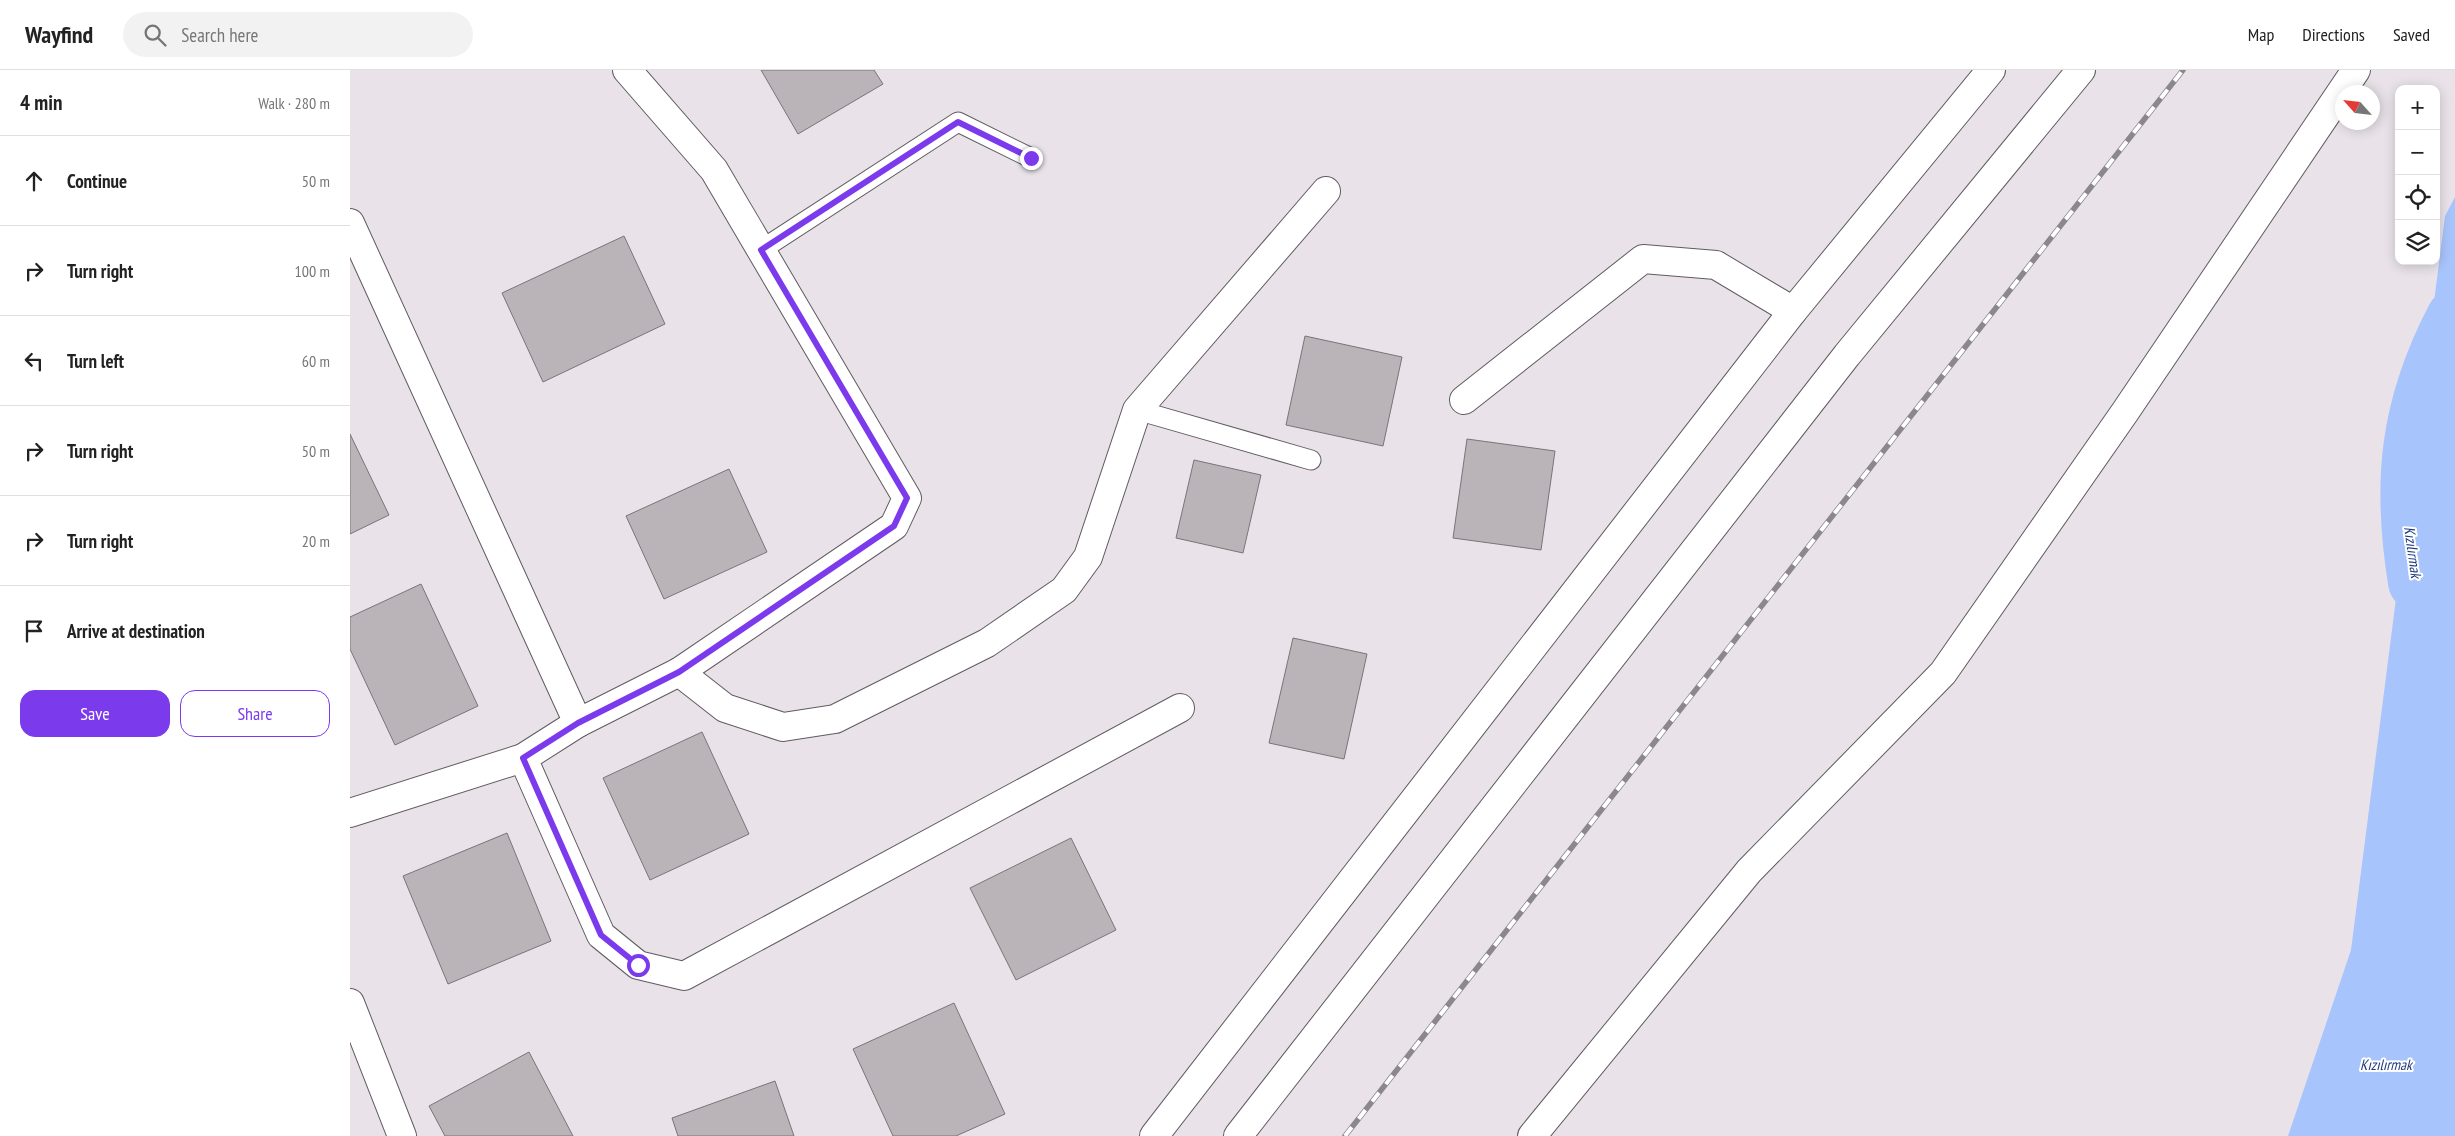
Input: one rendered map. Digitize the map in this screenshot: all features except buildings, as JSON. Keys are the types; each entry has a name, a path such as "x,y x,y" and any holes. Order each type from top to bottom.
{"street":[{"path":"350,813 523,758 578,723 679,672 894,526 907,498 714,170 627,70"},
{"path":"1154,1136 1793,311 1991,70"},
{"path":"1238,1136 1847,355 2081,70"},
{"path":"1532,1136 1749,871 1943,673 2120,420 2356,70"},
{"path":"679,672 725,708 783,727 835,719 987,643 1064,590 1088,557 1137,410 1326,191"},
{"path":"350,223 578,723"},
{"path":"1464,400 1643,259 1716,265 1793,311"},
{"path":"523,758 601,935 638,965 684,976 1180,708"},
{"path":"350,1003 402,1136"}],"lane":[{"path":"761,250 958,122 1031,158"},
{"path":"1137,410 1311,460"}],"water":[{"name":"Kızılırmak","path":"2455,197 2455,1136 2288,1136 2351,950 2445,216"}],"waterway":[{"name":"Kızılırmak","path":"2417,582 2410,512 2412,447 2427,383 2439,351 2455,318"}],"railway":[{"path":"1345,1136 2183,70"}],"route":[{"path":"638,965 601,935 523,758 578,723 679,672 894,526 907,498 761,250 958,122 1031,158"}]}
